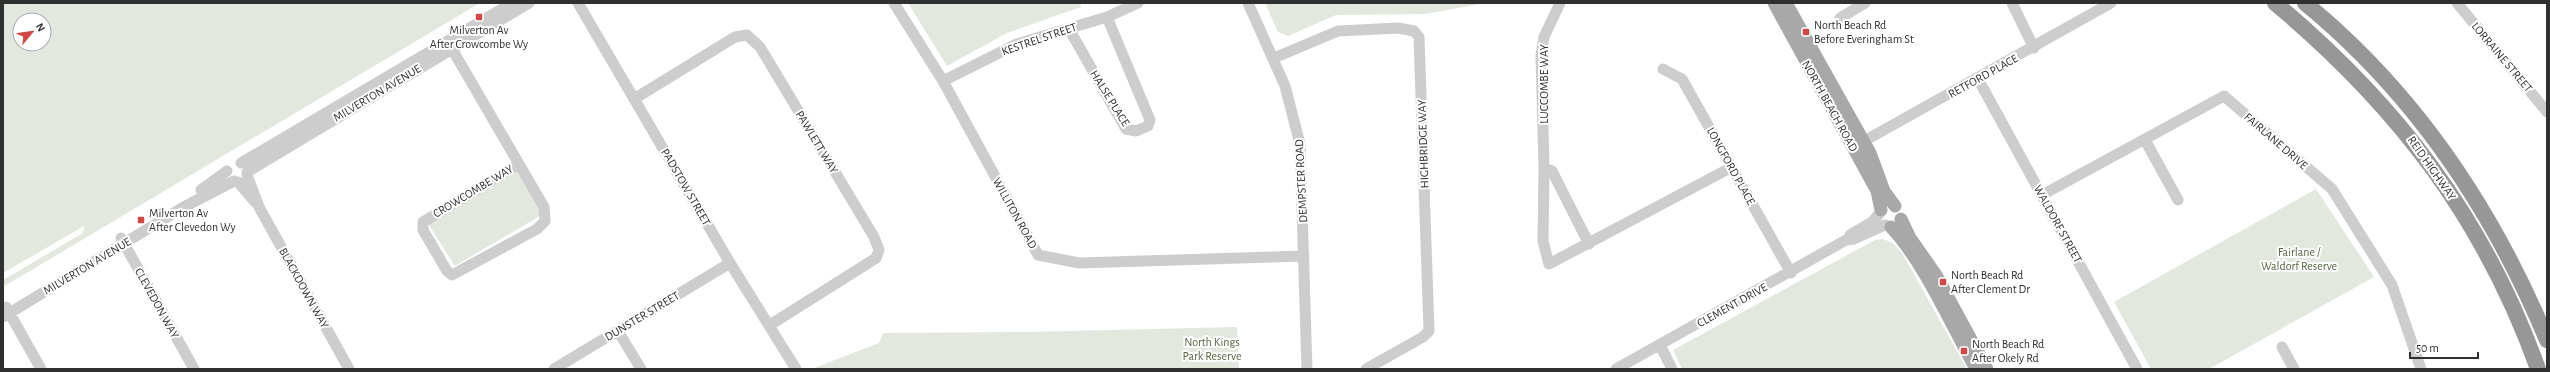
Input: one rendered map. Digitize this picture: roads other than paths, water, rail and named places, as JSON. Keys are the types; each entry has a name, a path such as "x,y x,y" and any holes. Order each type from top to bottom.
{"highway":[{"name":"REID HIGHWAY","path":"2275,3 2337,56 2387,109 2421,151 2470,224 2493,265 2518,318 2538,369"},
{"name":"REID HIGHWAY","path":"2305,3 2382,75 2427,127 2458,170 2504,246 2547,340"}],"main road":[{"name":"NORTH BEACH ROAD","path":"1774,3 1858,144 1878,171 1884,191 1895,206"},
{"name":"NORTH BEACH ROAD","path":"1786,3 1858,144 1877,192 1881,212"},
{"path":"1892,224 1901,213 1895,206 1888,206 1881,212 1880,220 1892,224 1910,238 1929,263 1987,369"},
{"path":"1892,224 1915,259 1976,369"}],"street":[{"name":"MILVERTON AVENUE","path":"122,240 241,175 450,45 512,3"},
{"name":"MILVERTON AVENUE","path":"450,45 528,3"},
{"name":"PADSTOW STREET","path":"578,3 730,263 796,369"},
{"name":"WILLITON ROAD","path":"894,3 942,81 1038,254 1079,263 1304,256"},
{"name":"KESTREL STREET","path":"942,81 1017,44 1069,29 1107,16 1138,3"},
{"name":"DEMPSTER ROAD","path":"1248,3 1274,58 1295,117 1300,144 1307,369"},
{"name":"LUCCOMBE WAY","path":"1560,3 1544,37 1541,55 1544,168 1543,241 1549,264 1732,166"},
{"path":"1840,18 1865,3"},
{"path":"2012,3 2034,48"},
{"name":"RETFORD PLACE","path":"1858,144 2034,48 2111,3"},
{"name":"LORRAINE STREET","path":"2457,3 2547,112"},
{"name":"HALSE PLACE","path":"1069,29 1126,129 1136,131 1148,126 1150,120 1107,16"},
{"name":"HIGHBRIDGE WAY","path":"1274,58 1338,31 1398,28 1414,31 1420,37 1429,331 1423,337 1366,369"},
{"name":"PAWLETT WAY","path":"634,99 735,37 747,35 760,47 819,144 874,237 879,250 878,254 876,258 770,325"},
{"name":"CROWCOMBE WAY","path":"450,45 544,207 546,221 533,231 452,275 447,272 423,230 423,222 519,164"},
{"name":"LONGFORD PLACE","path":"1663,69 1682,79 1791,273"},
{"name":"WALDORF STREET","path":"1978,79 2137,369"},
{"name":"FAIRLANE DRIVE","path":"2042,195 2224,96 2332,189 2392,285 2420,369"},
{"path":"2145,140 2178,200"},
{"name":"MILVERTON AVENUE","path":"5,311 122,240 218,179 231,165 241,175"},
{"path":"1544,168 1552,171 1588,244"},
{"name":"BLACKDOWN WAY","path":"227,171 241,175 349,369"},
{"name":"CLEMENT DRIVE","path":"1846,240 1850,233 1872,222 1881,212"},
{"name":"CLEMENT DRIVE","path":"1616,369 1791,273 1846,240 1854,239 1892,224"},
{"name":"CLEVEDON WAY","path":"122,240 194,369"},
{"name":"DUNSTER STREET","path":"554,369 730,263"},
{"path":"5,311 41,369"},
{"path":"618,331 641,369"},
{"path":"1660,345 1672,369"},
{"path":"2282,347 2294,369"}],"place":[{"name":"Milverton Av After Crowcombe Wy","path":"479,17"},
{"name":"North Beach Rd Before Everingham St","path":"1806,32"},
{"name":"Milverton Av After Clevedon Wy","path":"141,220"},
{"name":"North Beach Rd After Clement Dr","path":"1943,282"},
{"name":"North Beach Rd After Okely Rd","path":"1964,351"}],"park label":[{"name":"Fairlane / Waldorf Reserve","path":"2299,259"},
{"name":"North Kings Park Reserve","path":"1212,349"}]}
